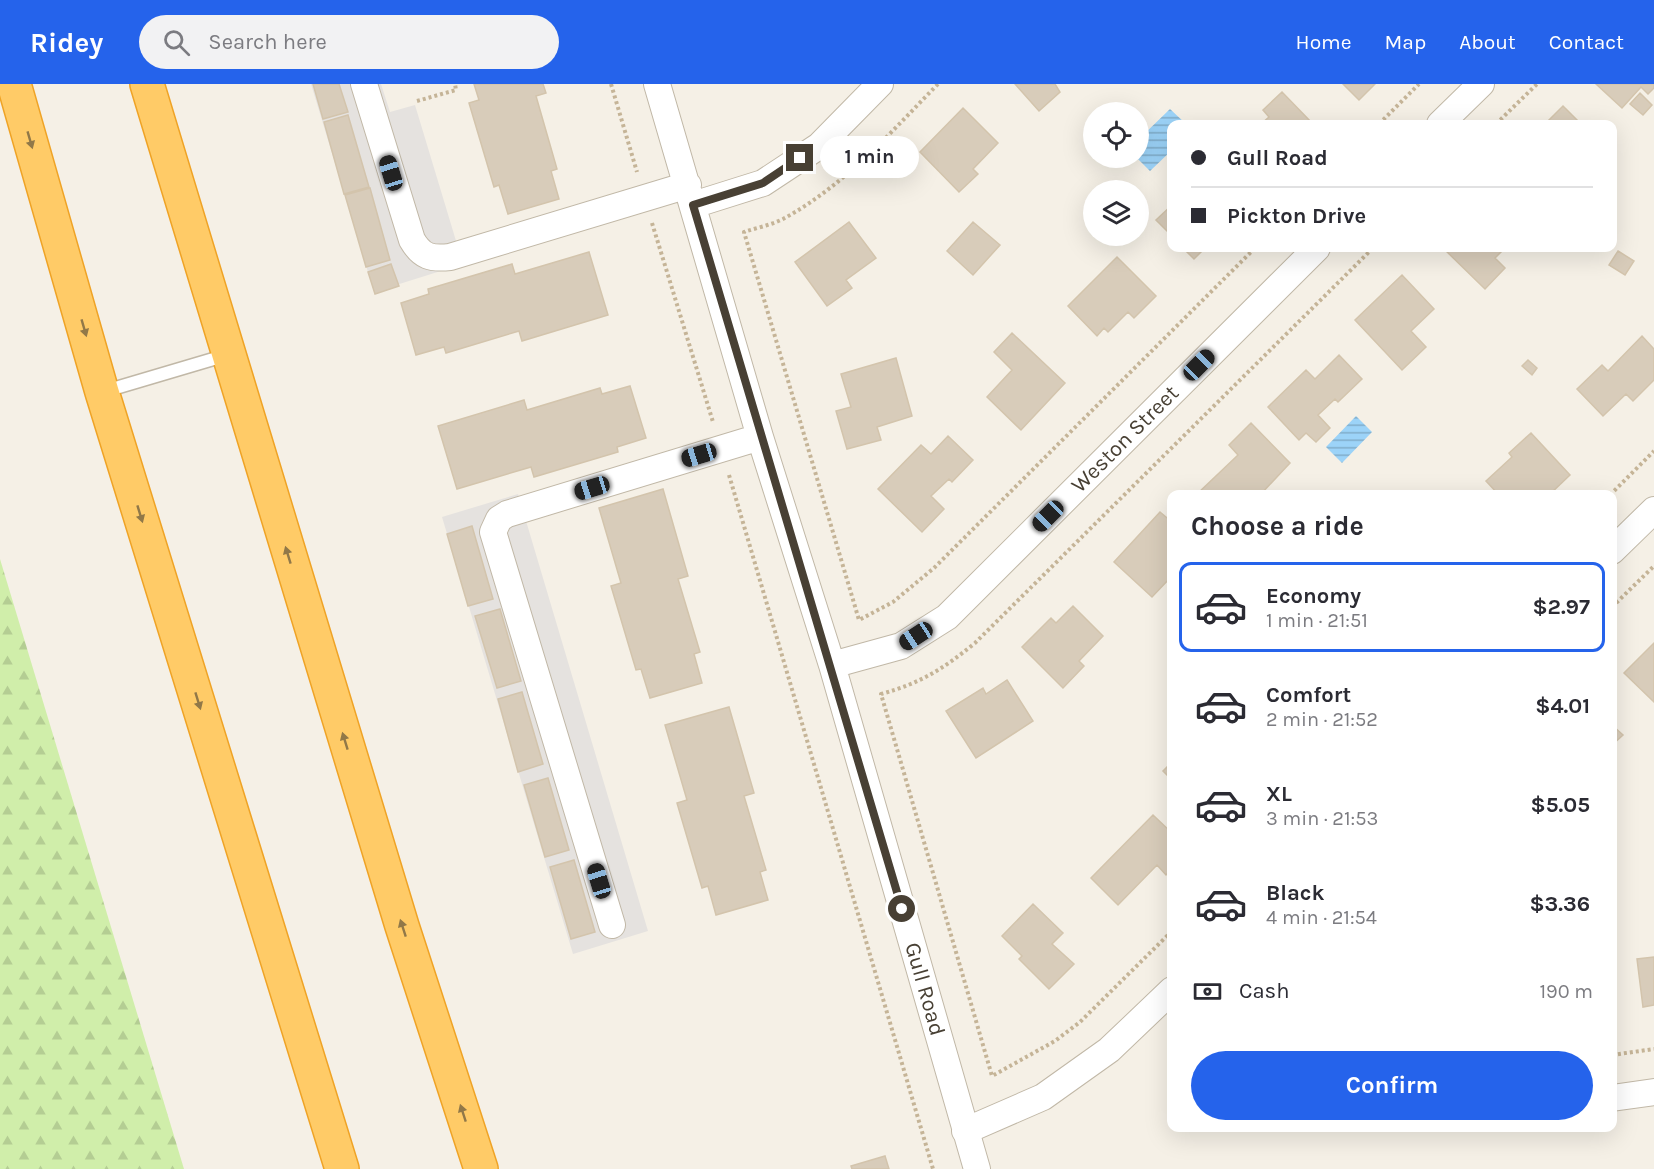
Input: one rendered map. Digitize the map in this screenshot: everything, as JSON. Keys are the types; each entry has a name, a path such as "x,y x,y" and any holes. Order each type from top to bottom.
{"highway":[{"path":"14,84 102,392 342,1169"},
{"path":"147,84 227,355 402,926 481,1169"}],"street":[{"path":"364,84 412,240 419,252 433,258 450,257 645,198 691,195 763,183 819,146 880,84"},
{"name":"Gull Road","path":"657,84 760,437 832,665 977,1169"},
{"path":"1444,120 1481,84"},
{"name":"Weston Street","path":"832,665 901,646 947,616 1313,252"},
{"path":"612,925 493,532 499,519 507,514 760,437"},
{"path":"1617,546 1654,510"},
{"path":"965,1131 1043,1097 1109,1050 1167,997"},
{"path":"1617,1097 1654,1092"}],"lane":[{"path":"102,392 227,355"}],"path":[{"path":"417,101 456,90 455,84"},
{"path":"611,84 721,448 933,1169"},
{"path":"938,84 864,159 824,194 781,220 744,232 859,620 893,602 934,568 1251,252"},
{"path":"1382,120 1419,84"},
{"path":"1500,120 1537,84"},
{"path":"1167,936 1080,1022 1055,1041 992,1076 880,694 908,687 940,672 975,643 1369,252"},
{"path":"1615,490 1654,451"},
{"path":"1617,602 1654,566"},
{"path":"1617,1054 1654,1049"}],"green space":[{"path":"0,559 184,1169 0,1169"}],"shaded area":[{"path":"311,84 381,84 390,112 415,105 463,264 374,292"},
{"path":"518,494 648,931 573,954 442,517"}],"water":[{"path":"1170,109 1182,120 1167,120 1167,155 1150,171 1147,168 1149,168 1149,129"},
{"path":"1356,416 1372,432 1342,463 1326,447"}],"building":[{"path":"313,84 339,84 348,112 323,119"},
{"path":"474,84 543,84 546,93 536,96 557,169 551,171 559,199 508,214 499,185 494,187 469,103 479,100"},
{"path":"1015,84 1055,84 1060,92 1039,111"},
{"path":"1343,84 1375,84 1359,100"},
{"path":"1596,84 1654,84 1654,88 1648,94 1641,87 1622,108"},
{"path":"1282,92 1309,120 1266,120 1269,117 1263,110"},
{"path":"1640,93 1652,105 1643,115 1630,104"},
{"path":"1563,106 1577,120 1549,120"},
{"path":"963,108 998,143 973,169 978,174 959,192 920,152"},
{"path":"348,115 369,187 344,194 324,122"},
{"path":"370,188 390,260 366,267 345,195"},
{"path":"1167,210 1167,231 1156,220"},
{"path":"849,222 876,258 846,280 852,288 827,306 795,262"},
{"path":"973,222 1000,245 973,275 947,251"},
{"path":"1618,251 1634,261 1625,275 1609,265"},
{"path":"589,252 608,315 522,341 519,331 446,353 444,347 416,355 401,303 429,294 428,289 512,264 515,274"},
{"path":"1187,252 1201,252 1194,259"},
{"path":"1447,252 1501,252 1495,258 1505,268 1485,289"},
{"path":"1117,257 1156,296 1134,318 1128,312 1108,332 1104,328 1097,336 1068,306"},
{"path":"391,264 399,286 375,294 368,272"},
{"path":"1402,275 1434,309 1411,331 1426,347 1402,370 1355,320"},
{"path":"1012,333 1065,383 1021,430 987,397 1012,370 994,352"},
{"path":"1642,336 1654,349 1654,380 1633,401 1626,394 1603,416 1577,389 1602,365 1608,371"},
{"path":"1339,355 1362,379 1338,402 1335,399 1318,415 1330,428 1316,442 1306,433 1299,440 1268,407 1306,370 1315,379"},
{"path":"896,358 912,416 877,427 881,440 847,449 836,411 851,407 841,374"},
{"path":"1528,360 1537,368 1532,375 1522,366"},
{"path":"630,386 646,438 617,447 618,452 534,477 531,467 457,489 438,426 524,400 527,410 600,388 602,394"},
{"path":"1251,423 1290,463 1265,490 1201,490 1238,455 1229,445"},
{"path":"1531,433 1570,475 1554,490 1494,490 1486,481 1512,457 1509,453"},
{"path":"948,436 973,460 952,482 949,479 931,496 944,509 922,532 878,489 921,445 931,454"},
{"path":"663,489 688,576 678,579 700,652 694,654 702,683 650,698 641,669 636,670 611,586 621,583 599,508"},
{"path":"1160,512 1167,518 1167,581 1152,597 1114,562"},
{"path":"472,526 493,599 468,606 447,534"},
{"path":"1073,606 1103,636 1079,661 1084,666 1063,688 1022,647 1051,618 1056,623"},
{"path":"500,609 521,681 497,688 475,616"},
{"path":"1654,643 1654,702 1624,673"},
{"path":"1007,680 1033,721 976,758 946,711 983,688 986,694"},
{"path":"522,692 543,764 518,772 498,699"},
{"path":"729,707 754,793 744,796 766,870 760,872 768,900 716,915 708,886 702,888 677,803 687,800 665,725"},
{"path":"1617,730 1623,735 1617,740"},
{"path":"548,778 569,850 545,857 524,785"},
{"path":"1153,815 1167,828 1166,875 1157,865 1118,905 1091,878"},
{"path":"574,860 595,932 571,939 550,867"},
{"path":"1033,904 1063,933 1052,944 1074,964 1049,989 1019,959 1022,956 1002,936"},
{"path":"1654,957 1654,1005 1643,1007 1637,959"},
{"path":"885,1156 889,1169 852,1169 851,1166"}],"route":[{"path":"800,158 763,183 693,205 760,437 832,665 902,909"}]}
